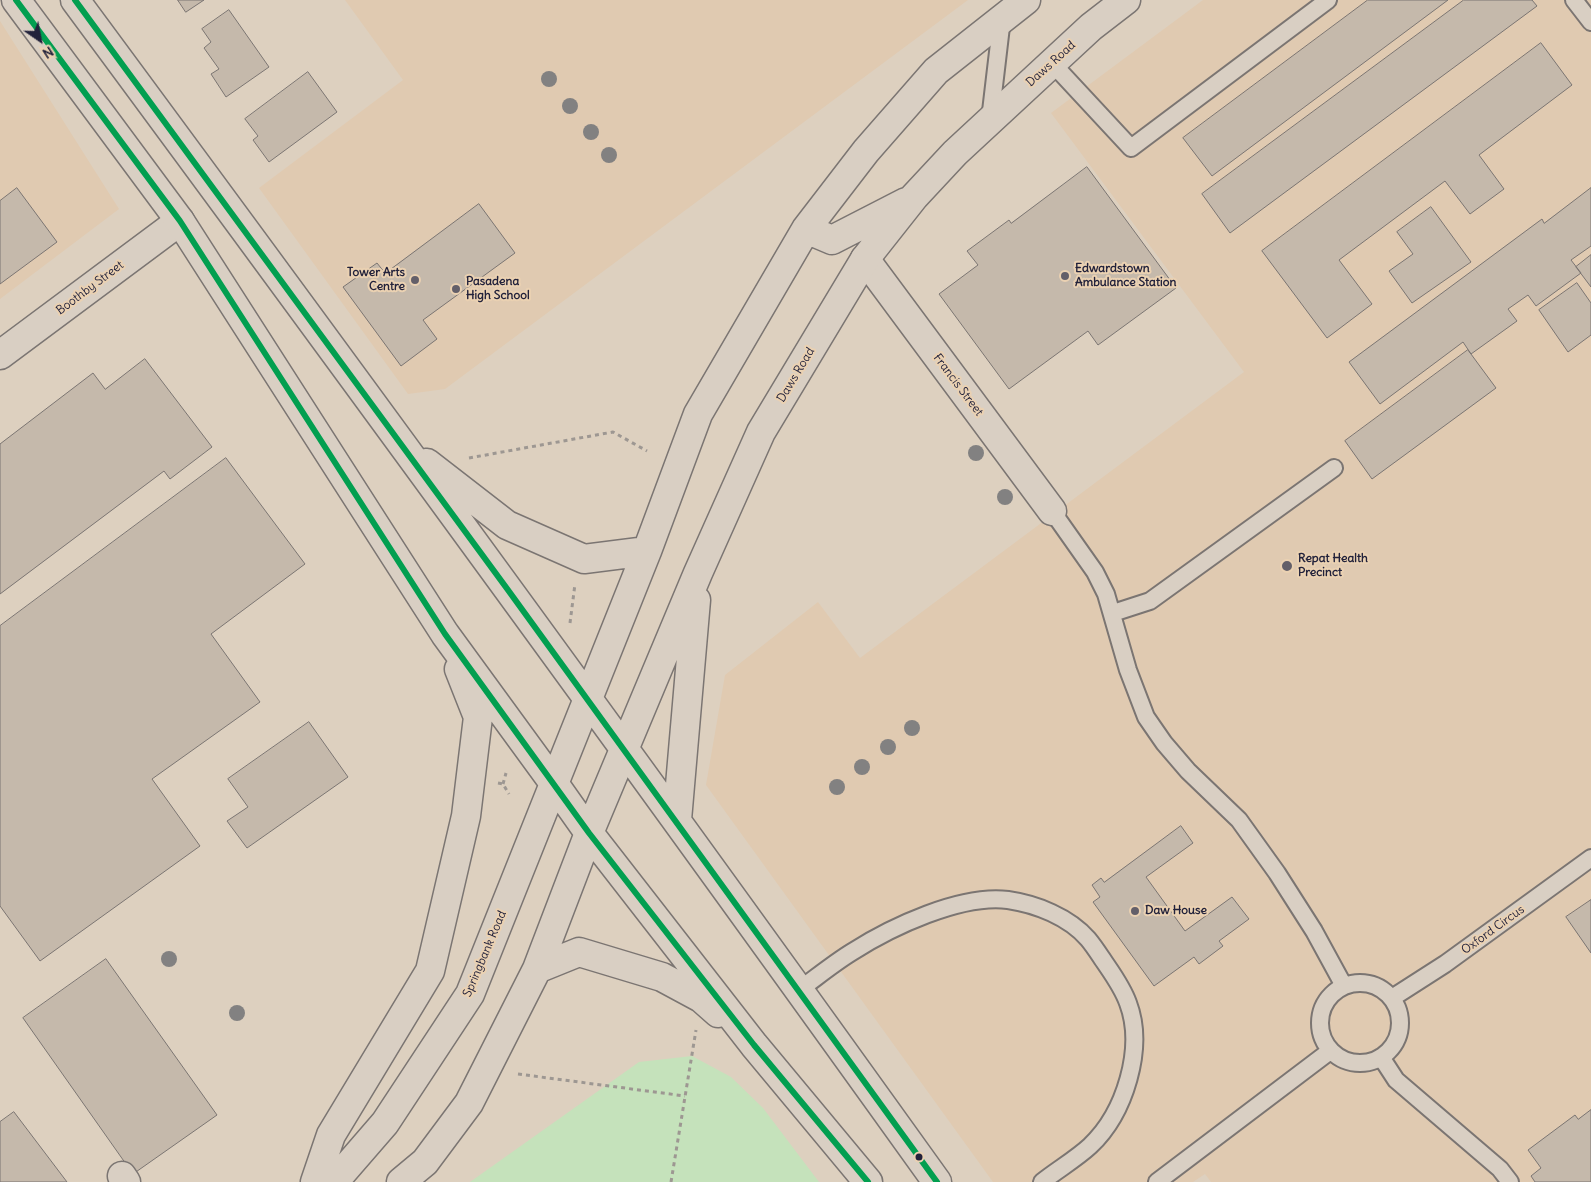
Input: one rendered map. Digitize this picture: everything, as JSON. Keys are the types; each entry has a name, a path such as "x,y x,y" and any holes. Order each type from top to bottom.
{"main road":[{"path":"16,0 180,221 445,634 589,833 754,1045 868,1182"},
{"path":"75,0 403,443 937,1182"},
{"path":"587,698 647,551 698,414 806,229 866,151 936,71 1026,0"},
{"name":"Daws Road","path":"589,833 698,573 761,432 865,260 914,197 955,153 1091,27 1126,0"},
{"path":"806,229 832,240 914,197"},
{"name":"Boothby Street","path":"0,355 180,221"},
{"name":"Francis Street","path":"865,260 1052,511"},
{"path":"403,443 507,525 578,557 584,559 647,551"},
{"path":"677,820 698,573"},
{"path":"315,1182 332,1135 430,972 466,816 478,717 445,634"},
{"name":"Springbank Road","path":"334,1182 385,1123 470,994 587,698"},
{"path":"401,1182 425,1162 469,1103 537,970 589,833"},
{"path":"537,970 580,952 662,977 701,998 754,1045"}],"lane":[{"path":"1052,63 1131,148 1328,0"},
{"path":"1574,0 1591,22"},
{"path":"990,120 1002,18"},
{"path":"1112,613 1150,601 1334,468"},
{"path":"1052,511 1095,572 1106,594 1128,670 1146,717 1164,743 1188,771 1239,820 1277,873 1314,931 1344,986"},
{"name":"Oxford Circus","path":"1392,998 1445,964 1591,858"},
{"path":"800,990 852,952 888,932 929,913 973,902 1007,900 1037,907 1066,920 1087,938 1116,978 1132,1016 1135,1048 1130,1074 1124,1091 1108,1123 1091,1146 1042,1182"},
{"path":"1365,982 1377,986 1392,998 1396,1004 1400,1016 1400,1029 1396,1042 1381,1057 1361,1063 1348,1062 1335,1055 1326,1046 1320,1033 1319,1019 1322,1006 1329,995 1344,986 1365,982"},
{"path":"1157,1182 1330,1051"},
{"path":"1381,1057 1396,1080 1500,1169 1510,1182"}],"path":[{"path":"466,459 613,432 646,451"},
{"path":"570,624 576,580"},
{"path":"503,784 506,773"},
{"path":"672,1182 701,998"},
{"path":"518,1074 685,1096"}],"shaded area":[{"name":"Pasadena High School","path":"345,0 968,0 445,389 408,394 259,188 403,80"},
{"name":"Repat Health Precinct","path":"1203,0 1591,0 1591,1182 1211,1182 1205,1174 1193,1182 993,1182 706,785 725,675 818,602 860,658 1244,372 1051,113"},
{"path":"0,21 119,209 0,299"}],"green space":[{"path":"692,1056 731,1077 763,1108 819,1182 470,1182 639,1062"}],"building":[{"path":"178,0 204,0 186,12"},
{"path":"1368,0 1448,0 1212,176 1183,138"},
{"path":"1464,0 1532,0 1537,6 1230,233 1202,194"},
{"path":"229,10 269,67 226,97 211,74 219,69 204,48 211,42 202,29"},
{"path":"1541,43 1572,85 1479,155 1504,189 1470,214 1445,181 1339,260 1372,304 1327,338 1262,251"},
{"path":"308,72 337,112 269,162 253,140 258,136 245,119"},
{"name":"Edwardstown Ambulance Station","path":"1087,167 1176,288 1098,345 1088,331 1009,389 939,294 978,265 967,251 1009,220 1011,223"},
{"path":"17,188 57,242 0,284 0,201"},
{"path":"1591,188 1591,246 1571,260 1581,273 1536,306 1528,295 1508,309 1517,321 1471,354 1463,342 1380,404 1349,362 1542,219 1544,223"},
{"name":"Tower Arts Centre","path":"479,204 515,253 423,320 437,339 401,366 343,287 377,263 385,273"},
{"path":"1431,207 1471,262 1412,303 1389,271 1413,254 1397,232"},
{"path":"1591,255 1591,287 1576,267"},
{"path":"1577,283 1591,303 1591,335 1568,352 1539,310"},
{"path":"1468,350 1496,388 1372,479 1345,441"},
{"path":"145,359 212,447 170,479 164,471 0,594 0,444 93,373 105,389"},
{"path":"226,458 305,564 211,634 260,702 152,779 200,846 40,961 0,906 0,626"},
{"path":"309,722 348,777 247,848 227,821 248,807 228,779"},
{"name":"Daw House","path":"1181,826 1193,843 1146,877 1185,931 1232,897 1249,919 1219,941 1223,946 1199,964 1194,957 1154,986 1093,902 1100,897 1092,885 1101,878 1104,882"},
{"path":"1591,900 1591,953 1566,917"},
{"path":"106,959 217,1115 133,1174 23,1018"},
{"path":"1591,1110 1591,1182 1535,1182 1531,1176 1541,1168 1528,1150 1575,1115 1578,1119"},
{"path":"14,1112 67,1182 0,1182 0,1122"}],"transit line":[{"path":"16,0 180,221 445,634 589,833 754,1045 868,1182"},
{"path":"75,0 508,590 937,1182"}],"place":[{"name":"Edwardstown Ambulance Station","path":"1065,276"},
{"name":"Tower Arts Centre","path":"415,280"},
{"name":"Pasadena High School","path":"456,289"},
{"name":"Repat Health Precinct","path":"1287,566"},
{"name":"Daw House","path":"1135,911"}]}
